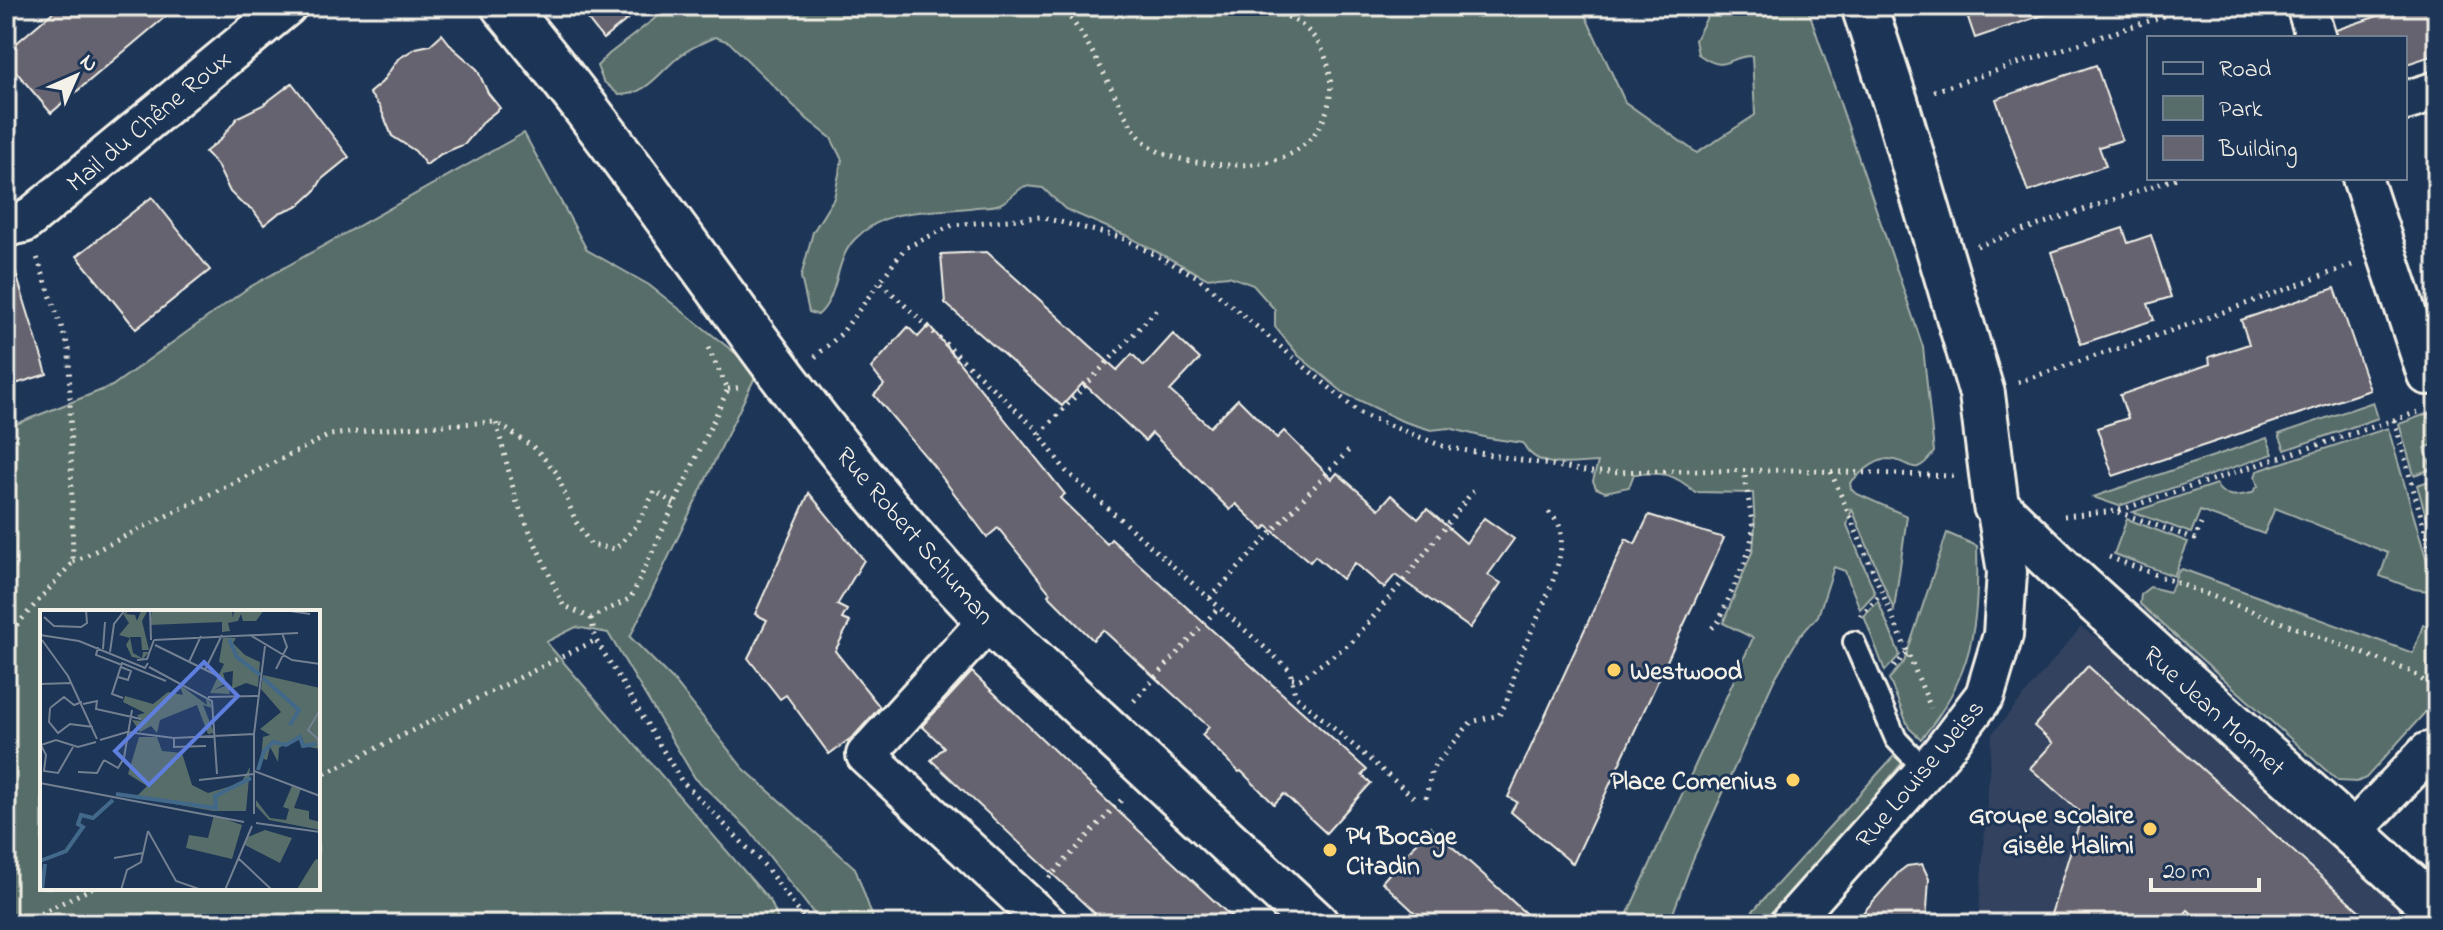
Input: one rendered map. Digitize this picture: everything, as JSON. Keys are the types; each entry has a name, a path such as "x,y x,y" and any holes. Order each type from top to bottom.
{"street":[{"name":"Mail du Chêne Roux","path":"15,225 287,6"},
{"name":"Rue Robert Schuman","path":"504,6 575,94 787,382 949,579 1307,921"},
{"path":"1864,6 1982,394 1996,506"},
{"path":"2306,6 2315,36"},
{"path":"2407,100 2437,91"},
{"path":"2363,180 2387,252 2425,393"},
{"name":"Rue Louise Weiss","path":"1789,924 1936,758 1985,695 2003,635 2007,572 1996,506"},
{"name":"Rue Jean Monnet","path":"1996,506 2053,562 2437,910"},
{"path":"989,620 866,755 1037,913"},
{"path":"2351,833 2434,750"}],"lane":[{"path":"1854,642 1896,739 1936,758"}],"path":[{"path":"1060,6 1084,36 1131,126 1148,145 1169,156 1218,164 1241,165 1287,156 1313,137 1326,116 1332,92 1326,57 1307,29 1292,19 1276,12 1219,6"},
{"path":"1926,94 2195,6"},
{"path":"6,161 15,225 45,277 69,349 73,562"},
{"path":"1974,247 2171,180"},
{"path":"787,382 841,334 905,248 953,225 1040,217 1120,237 1196,276 1361,414 1445,447 1591,472 1744,470 1948,477"},
{"path":"2014,383 2188,325 2387,252"},
{"path":"881,283 1040,434 1066,471 1290,670 1295,695 1418,801"},
{"path":"1040,434 1159,307"},
{"path":"591,618 631,598 728,389 700,332"},
{"path":"2063,516 2117,511 2394,420 2425,393"},
{"path":"2394,420 2437,573"},
{"path":"496,422 517,503 563,605 591,618"},
{"path":"6,637 73,562 330,435 496,422 536,449 556,472 576,522 591,545 616,549 636,526 655,491 674,504"},
{"path":"1210,598 1349,450"},
{"path":"1712,628 1719,621 1750,549 1753,529 1744,470"},
{"path":"1831,472 1936,758"},
{"path":"1292,678 1300,679 1352,642 1473,491"},
{"path":"1426,798 1432,769 1471,722 1499,715 1510,698 1518,661 1555,578 1560,544 1559,525 1547,510"},
{"path":"2054,510 2075,526"},
{"path":"2117,511 2195,539 2201,524"},
{"path":"2108,557 2412,672 2437,691"},
{"path":"1107,730 1219,607"},
{"path":"591,618 596,640 681,780 765,866 808,924"},
{"path":"320,776 596,640"},
{"path":"1037,913 1150,770"},
{"path":"19,924 88,890"}],"shaded area":[{"name":"Groupe scolaire Gisèle Halimi","path":"2081,627 2112,648 2422,924 1978,924 1992,734"}],"green space":[{"path":"671,6 1581,6 1625,102 1697,153 1755,115 1752,56 1721,64 1698,54 1695,40 1713,6 1807,6 1923,347 1934,452 1927,461 1916,467 1896,460 1878,461 1850,483 1855,493 1907,516 1894,610 1852,509 1847,525 1875,593 1860,609 1845,571 1834,567 1818,616 1799,637 1774,680 1693,859 1669,924 1623,924 1753,638 1723,623 1753,550 1753,493 1695,492 1674,477 1653,473 1634,474 1629,487 1605,492 1596,488 1593,481 1598,462 1546,462 1529,452 1523,443 1449,428 1431,430 1402,421 1344,393 1299,356 1275,327 1275,310 1253,285 1229,276 1206,278 1125,235 1065,209 1043,188 1025,186 995,206 912,212 882,220 868,228 848,248 825,307 818,315 809,312 801,277 813,232 834,198 842,160 831,138 807,119 729,42 715,37 685,52 638,91 619,95 603,81 597,66"},
{"path":"524,133 587,250 649,285 758,371 630,637 675,682 743,768 855,868 875,924 822,924 748,829 695,778 608,633 576,627 546,642 771,902 780,924 6,924 6,428 112,386 248,288"},
{"path":"2373,402 2378,418 2285,450 2279,434"},
{"path":"2437,410 2437,443 2425,448 2432,469 2414,475 2399,424"},
{"path":"2388,428 2436,592 2414,589 2380,576 2388,553 2275,508 2264,534 2200,511 2191,533 2133,512 2216,484 2227,494 2252,493 2258,486 2257,471"},
{"path":"2267,438 2273,454 2119,506 2093,497"},
{"path":"2435,479 2437,484 2437,553 2417,485"},
{"path":"2127,519 2188,542 2174,576 2114,554"},
{"path":"1947,533 1977,546 1974,625 1962,672 1952,694 1921,739 1909,728 1889,679 1904,662"},
{"path":"2182,569 2413,653 2423,625 2437,629 2437,699 2366,778 2357,782 2338,781 2140,604 2141,594 2150,587 2170,592"},
{"path":"1878,601 1900,655 1885,671 1864,616"},
{"path":"1894,756 1902,763 1836,843 1762,924 1741,924"}],"building":[{"path":"60,6 178,6 51,113 6,60 6,52"},
{"path":"577,6 644,6 603,39"},
{"path":"1964,6 2054,6 2055,11 1975,38"},
{"path":"2407,6 2425,6 2437,41 2437,54 2407,64 2407,36 2337,36 2336,30"},
{"path":"442,34 477,69 488,93 500,108 465,144 441,154 426,165 415,151 392,136 380,107 369,93 382,82 398,59 416,48 430,45"},
{"path":"2096,65 2122,140 2099,147 2106,166 2028,192 1996,99"},
{"path":"292,83 349,157 322,179 315,191 300,205 279,213 264,225 253,210 230,192 217,165 205,152 220,140 238,117 263,105"},
{"path":"152,197 210,270 136,329 77,256"},
{"path":"2123,228 2128,243 2151,235 2171,297 2148,304 2154,320 2081,344 2051,252"},
{"path":"987,252 1117,370 1132,354 1144,366 1173,334 1200,359 1170,391 1210,427 1238,399 1277,438 1284,431 1332,479 1337,473 1379,509 1391,495 1418,519 1427,509 1466,543 1484,518 1514,539 1488,575 1501,583 1470,628 1395,575 1384,588 1355,563 1342,579 1315,556 1310,562 1267,526 1263,530 1236,504 1230,510 1152,433 1145,441 1083,383 1062,406 945,303 941,254"},
{"path":"13,264 47,374 6,387 6,265"},
{"path":"2335,288 2370,390 2113,476 2097,428 2128,418 2120,395 2210,364 2209,357 2249,344 2241,320"},
{"path":"929,325 1065,494 1060,498 1107,544 1111,539 1367,770 1362,775 1371,783 1326,833 1284,794 1274,804 1202,735 1209,727 1103,630 1093,640 1048,595 1050,593 998,528 987,537 932,464 874,395 884,385 871,368 908,327 918,337"},
{"path":"809,493 864,560 837,605 847,610 842,619 850,622 835,651 880,707 854,736 829,754 786,695 780,699 748,658 767,620 755,614"},
{"name":"Westwood","path":"1649,515 1724,538 1573,864 1511,812 1517,802 1508,797 1626,539 1635,544"},
{"path":"2088,666 2374,924 2203,924 2188,910 2175,924 2048,924 2082,814 2030,768 2053,743 2034,726"},
{"path":"972,672 1239,924 1106,924 931,760 944,747 922,726"},
{"path":"1430,827 1537,924 1427,924 1382,882"},
{"path":"1922,864 1929,879 1926,924 1853,924 1899,872 1907,866"}],"place":[{"name":"Westwood","path":"1614,670"},
{"name":"Place Comenius","path":"1793,780"},
{"name":"Groupe scolaire Gisèle Halimi","path":"2150,829"},
{"name":"P4 Bocage Citadin","path":"1330,850"}]}
